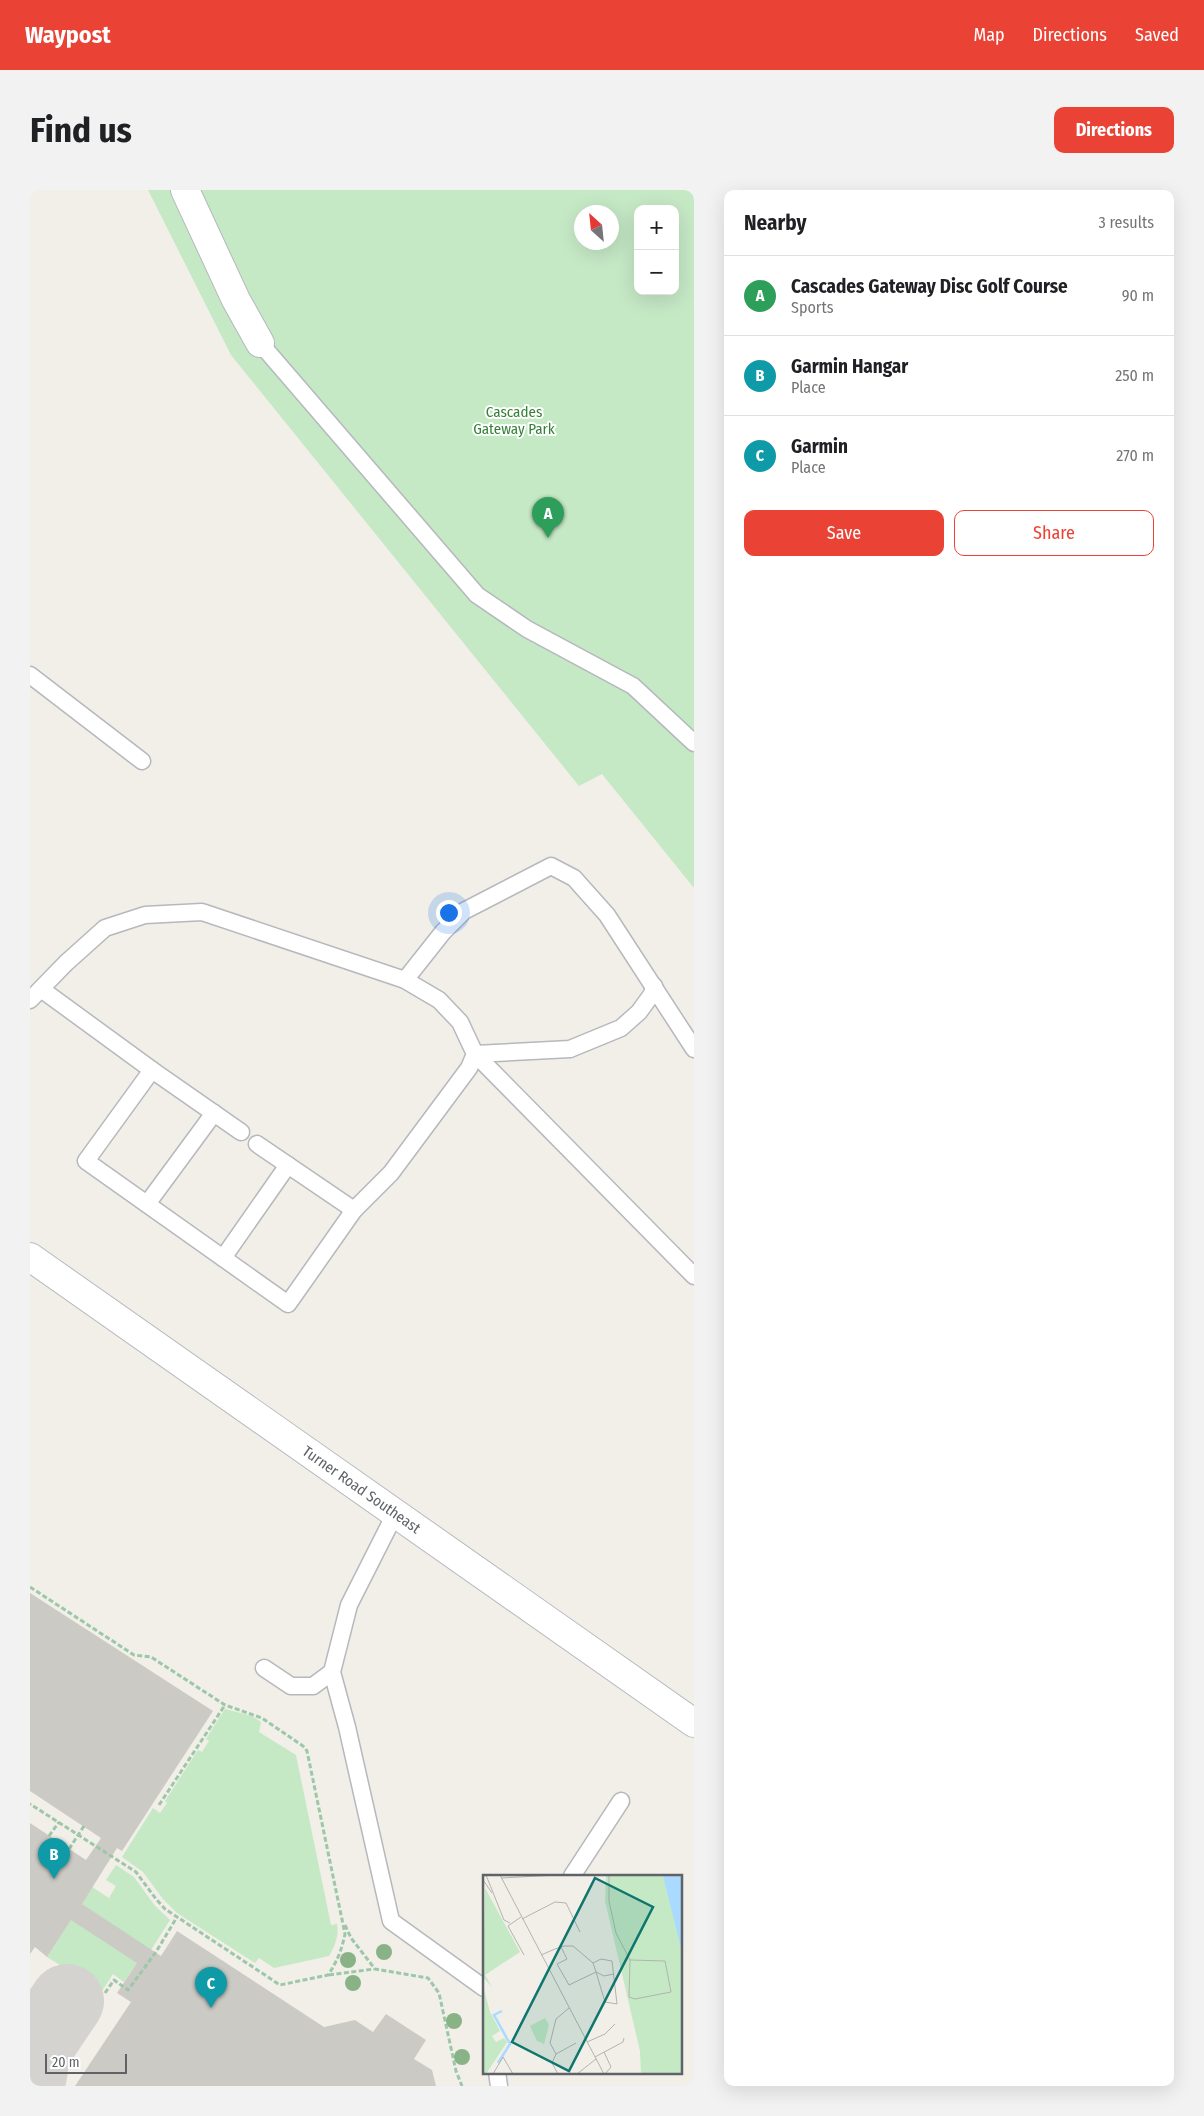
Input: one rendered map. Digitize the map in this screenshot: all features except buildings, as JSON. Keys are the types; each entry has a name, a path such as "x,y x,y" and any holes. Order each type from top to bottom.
{"main road":[{"path":"185,190 236,300 260,343"},
{"name":"Turner Road Southeast","path":"30,1257 694,1723"}],"lane":[{"path":"260,343 477,595 527,629 633,686 694,743"},
{"path":"30,675 142,761"},
{"path":"406,980 443,932 464,911 551,866 574,878 607,915 694,1049"},
{"path":"241,1132 152,1070 35,994 66,962 105,928 145,914 202,912 406,980 439,1000 460,1022 475,1054 694,1276"},
{"path":"475,1054 570,1049 621,1028 639,1012 652,994 654,986"},
{"path":"152,1070 86,1161 288,1304 354,1210 391,1173 469,1068 475,1054"},
{"path":"147,1204 214,1113"},
{"path":"258,1144 354,1210"},
{"path":"223,1258 288,1165"},
{"path":"395,1514 349,1605 332,1672 347,1727 391,1921 483,1987"},
{"path":"264,1668 290,1686 313,1686 332,1672"},
{"path":"573,1875 622,1801"}],"path":[{"path":"30,1587 134,1655 151,1658 225,1705 262,1718 307,1751 345,1934 342,1949 328,1975"},
{"path":"159,1805 225,1705"},
{"path":"30,1804 136,1872 156,1900 177,1917 280,1985 328,1975 375,1969 428,1978 436,1986 456,2071 462,2086"},
{"path":"49,1836 59,1822"},
{"path":"69,1848 84,1826"},
{"path":"105,1993 114,1980 128,1990 156,1952 177,1917"},
{"path":"343,1922 351,1938 375,1969"}],"green space":[{"name":"Cascades Gateway Park","path":"148,190 694,190 694,888 602,774 579,786 231,355"},
{"path":"225,1709 252,1716 261,1722 259,1732 296,1755 331,1925 337,1924 336,1941 329,1956 274,1968 259,1958 255,1963 177,1913 163,1899 143,1872 122,1857 153,1808 160,1813 167,1803 165,1801 198,1750 202,1752 209,1741 206,1739"},
{"path":"116,1865 134,1877 155,1906 170,1920 151,1950 137,1963 124,1982 113,1974 102,1991 47,1957 92,1887 109,1898 116,1886 106,1880"}],"taxiway":[{"path":"30,2075 34,2050 67,2001"}],"place":[{"name":"Cascades Gateway Disc Golf Course","path":"548,538"},
{"name":"Garmin Hangar","path":"54,1879"},
{"name":"Garmin","path":"211,2008"}]}
